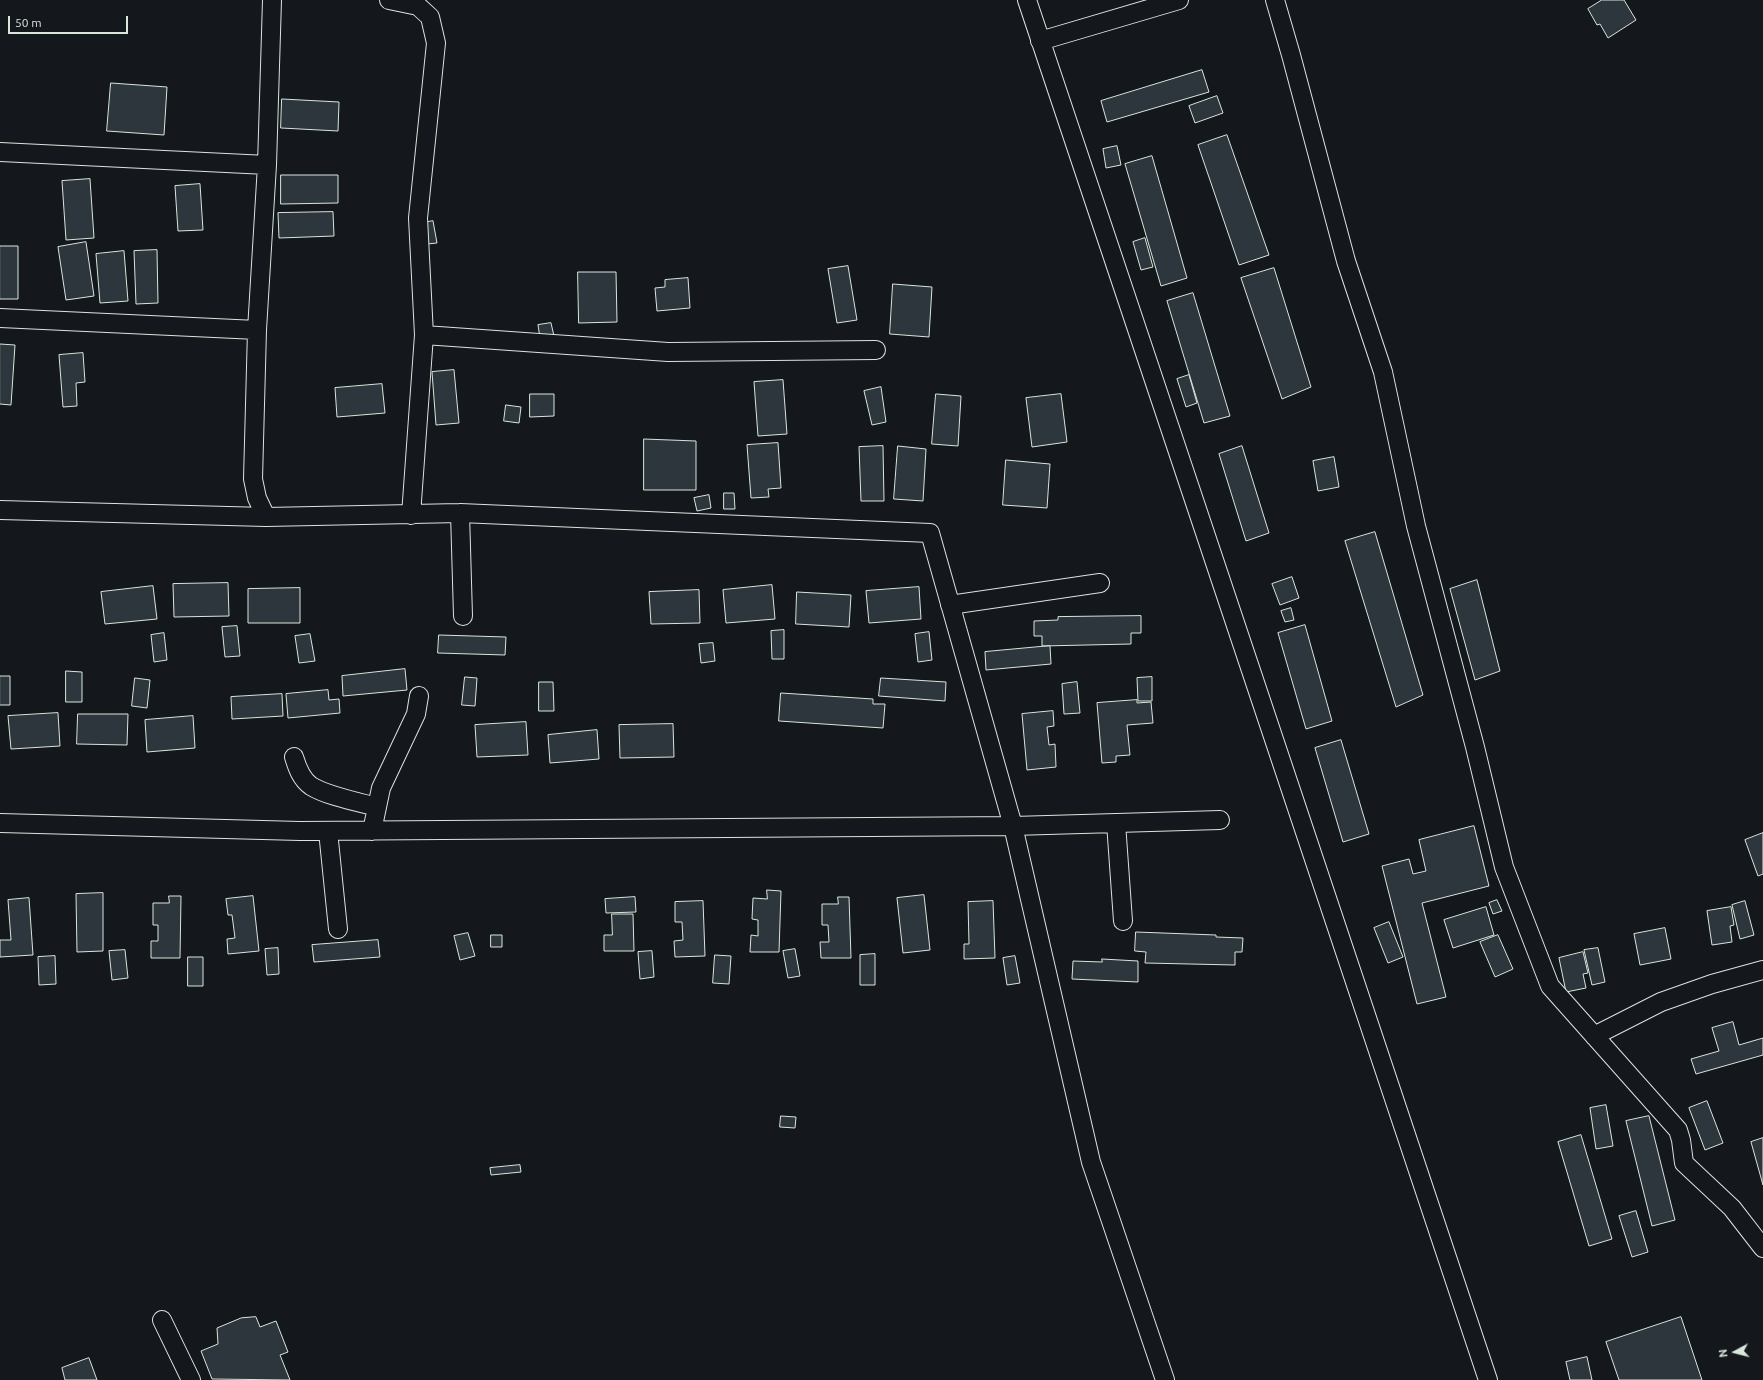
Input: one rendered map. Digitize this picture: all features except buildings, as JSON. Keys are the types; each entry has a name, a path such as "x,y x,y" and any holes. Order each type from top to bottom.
{"street":[{"path":"266,516 256,498 253,479 257,330 266,165 272,0"},
{"path":"389,0 418,6 430,17 436,43 418,218 424,335 410,515"},
{"path":"1027,0 1488,1380"},
{"path":"1040,41 1179,0"},
{"path":"1270,1 1291,55 1346,261 1383,372 1416,526 1475,747 1504,867 1550,986 1678,1130 1684,1163 1732,1208 1763,1248"},
{"path":"0,152 266,165"},
{"path":"0,318 257,330"},
{"path":"424,335 668,352 876,350"},
{"path":"0,510 266,516 410,515 460,513 930,533 1013,826 1091,1162 1165,1380"},
{"path":"460,513 463,616"},
{"path":"950,605 1100,583"},
{"path":"372,830 381,788 416,714 419,696"},
{"path":"294,756 297,770 311,786 333,795 377,808"},
{"path":"0,823 372,830 1013,826 1220,820"},
{"path":"1116,823 1123,921"},
{"path":"328,830 338,929"},
{"path":"1594,1036 1661,1002 1712,984 1763,970"},
{"path":"162,1320 191,1380"}]}
